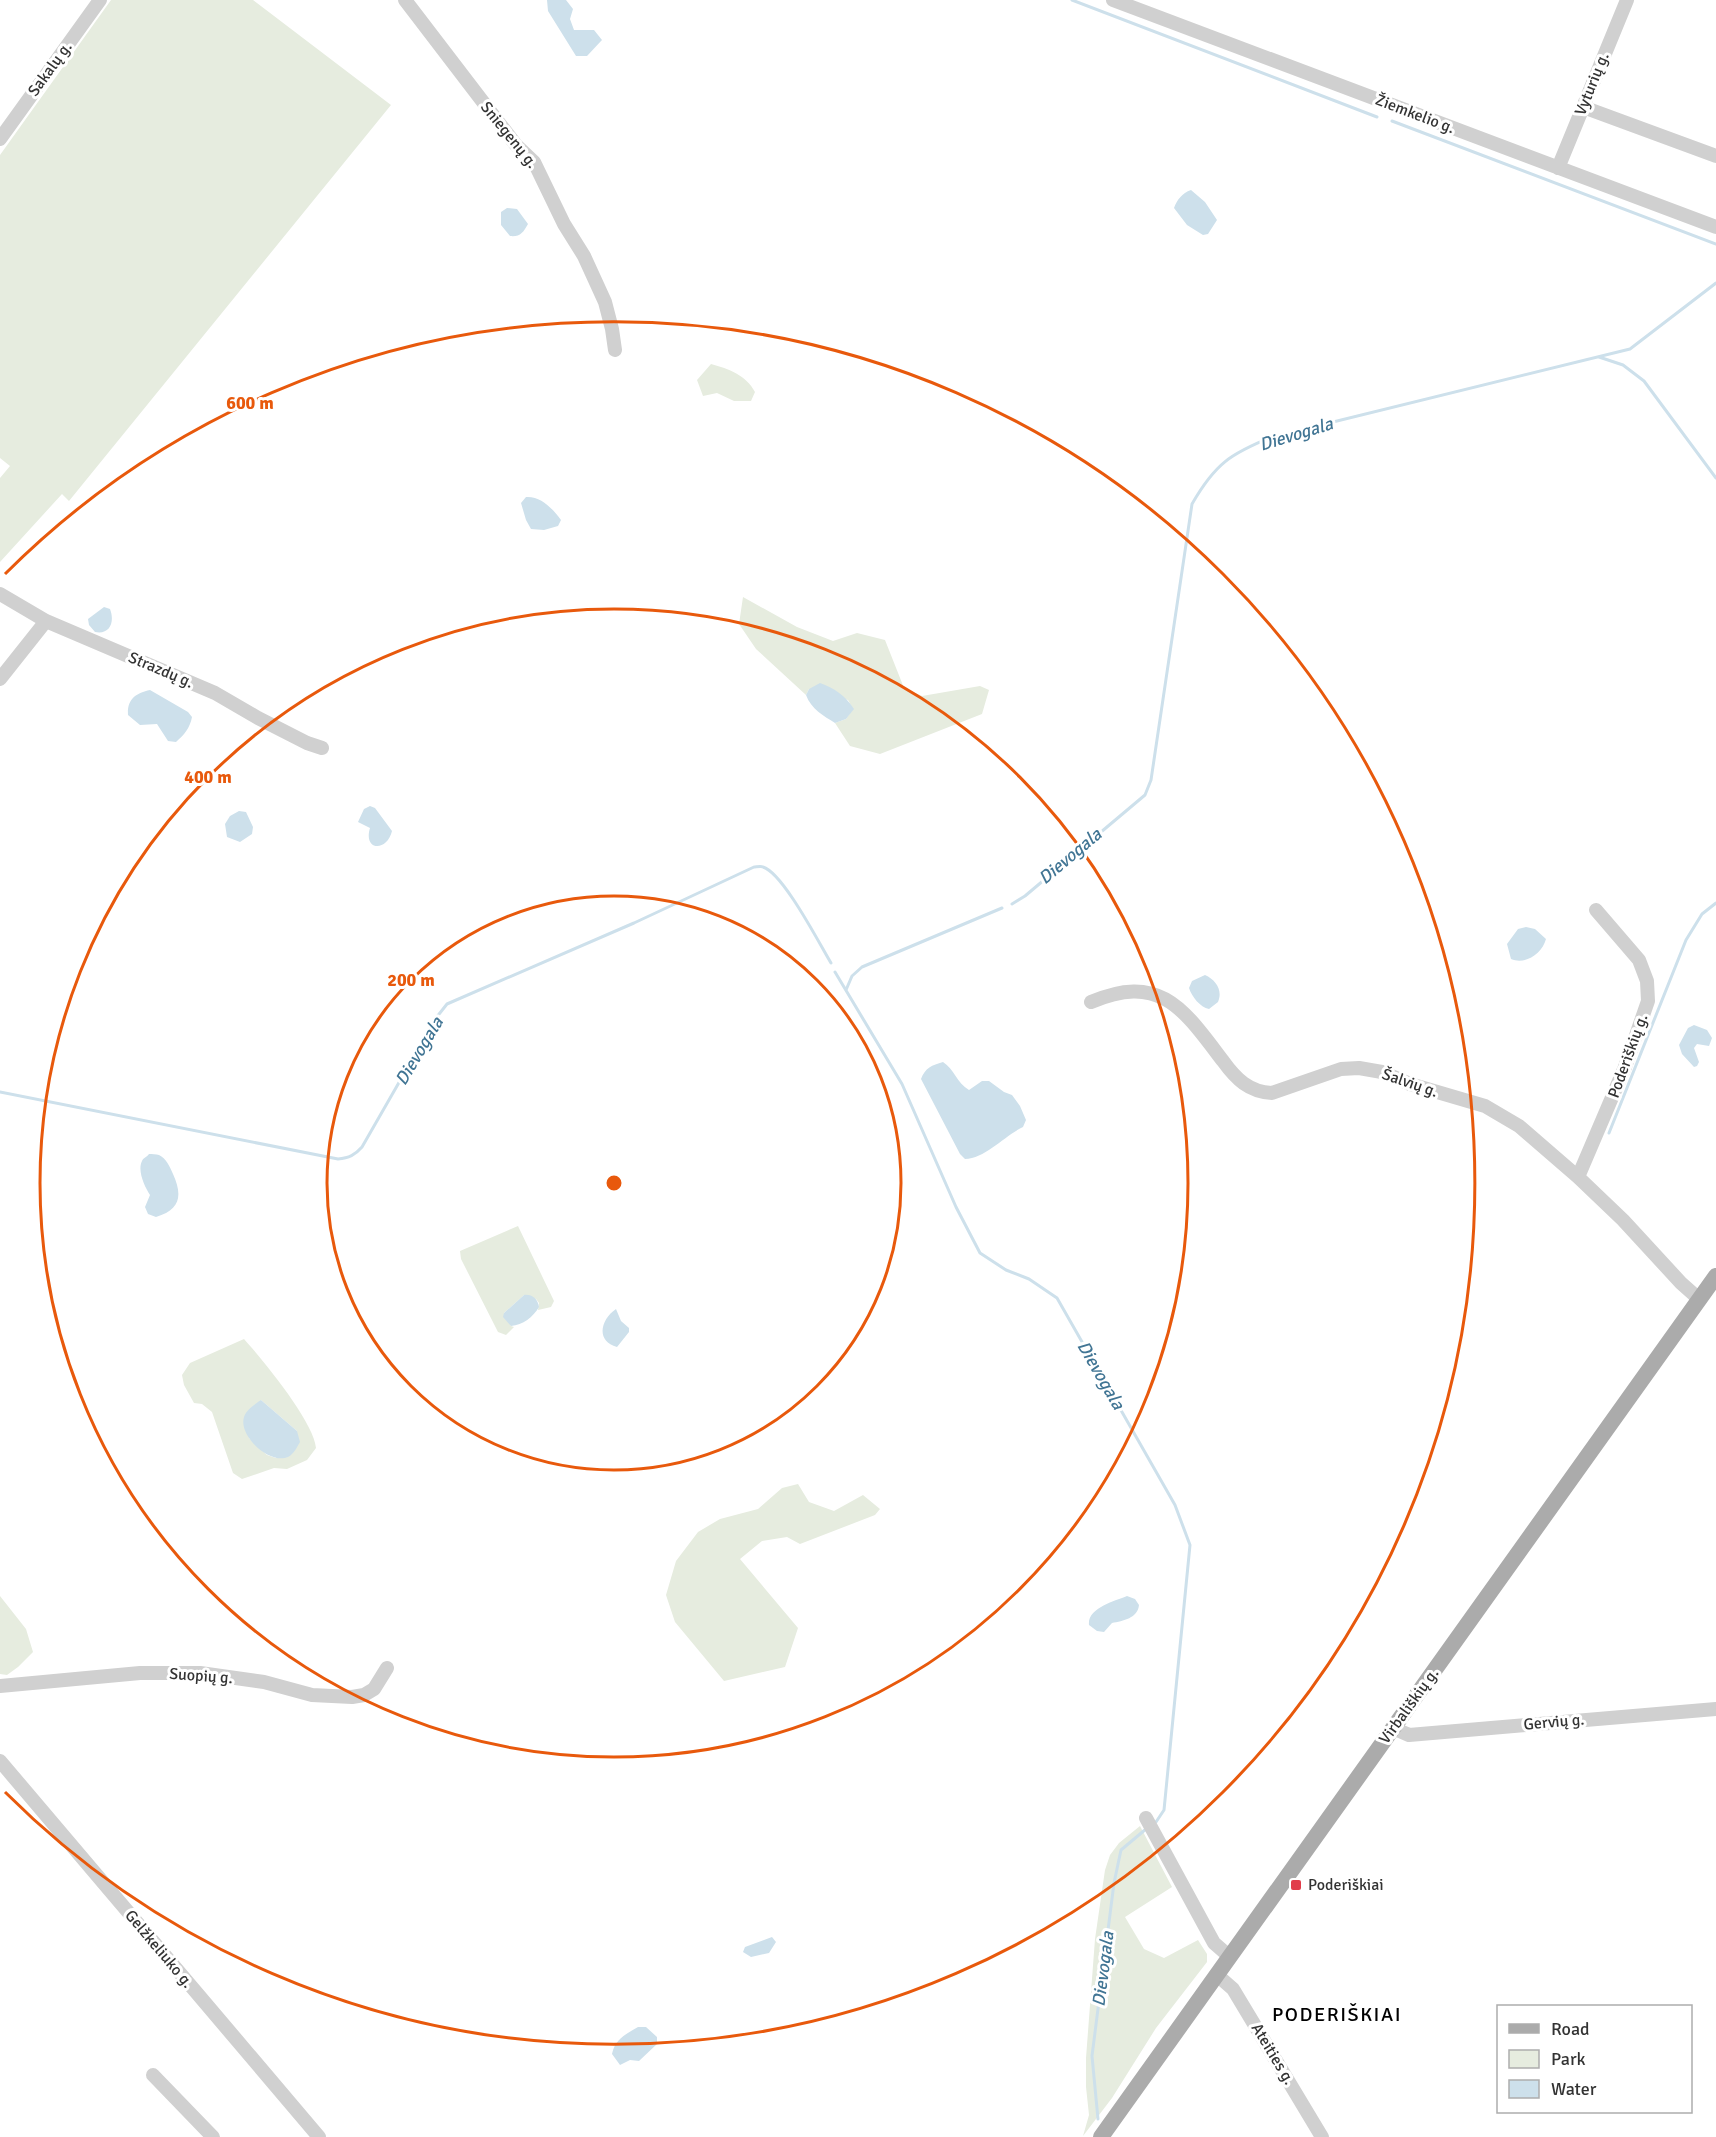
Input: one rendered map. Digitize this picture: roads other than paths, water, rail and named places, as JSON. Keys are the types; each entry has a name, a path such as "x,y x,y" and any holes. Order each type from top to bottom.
{"main road":[{"name":"Virbališkių g.","path":"1101,2137 1716,1275"}],"street":[{"name":"Sakalų g.","path":"0,139 100,0"},
{"name":"Sniegenų g.","path":"405,0 516,145 534,162 606,302 615,350"},
{"name":"Žiemkelio g.","path":"1113,0 1716,227"},
{"name":"Vyturių g.","path":"1558,168 1627,0"},
{"path":"1583,107 1716,156"},
{"name":"Strazdų g.","path":"0,594 46,621 215,693 258,718 307,743 322,748"},
{"path":"0,679 46,621"},
{"name":"Poderiškių g.","path":"1578,1177 1625,1067 1648,1000 1647,981 1639,960 1596,910"},
{"name":"Šalvių g.","path":"1091,1002 1109,994 1131,991 1148,991 1163,998 1190,1018 1236,1078 1247,1087 1260,1093 1272,1093 1341,1070 1359,1068 1382,1072 1410,1084 1485,1106 1519,1126 1578,1177 1699,1299"},
{"name":"Suopių g.","path":"0,1686 140,1674 200,1673 264,1682 312,1695 352,1697 364,1695 374,1689 387,1668"},
{"name":"Gervių g.","path":"1393,1728 1409,1735 1716,1709"},
{"name":"Gelžkeliuko g.","path":"0,1761 319,2137"},
{"path":"1146,1818 1214,1943 1230,1957"},
{"name":"Ateities g.","path":"1217,1975 1233,1989 1322,2137"},
{"path":"153,2075 213,2137"}],"water":[{"path":"547,0 566,0 573,9 570,19 574,30 594,30 602,40 587,56 576,56 548,11"},
{"path":"1191,190 1205,202 1217,220 1208,234 1203,235 1187,225 1174,208 1180,197"},
{"path":"507,208 517,209 528,224 519,235 510,236 501,225 501,212"},
{"path":"526,497 537,498 550,507 561,520 558,526 544,530 531,529 521,503"},
{"path":"104,607 110,609 112,618 110,626 104,632 95,632 89,625 88,619"},
{"path":"820,683 839,693 851,704 854,709 846,719 835,723 818,712 811,704 806,695 809,689"},
{"path":"150,690 188,712 192,717 190,725 176,742 168,741 157,724 140,725 128,715 129,705 133,698"},
{"path":"370,806 375,808 392,831 389,838 381,845 373,845 369,836 370,828 358,822 364,809"},
{"path":"239,811 246,812 253,827 252,834 240,842 227,837 225,824 230,816"},
{"path":"1526,927 1535,929 1546,939 1544,944 1532,957 1522,961 1511,959 1507,944 1518,929"},
{"path":"1205,975 1215,983 1220,993 1218,1002 1209,1009 1197,1001 1189,988 1192,981"},
{"path":"1694,1025 1707,1030 1712,1038 1709,1046 1697,1044 1694,1048 1699,1062 1694,1067 1682,1054 1679,1045 1688,1028"},
{"path":"943,1062 969,1090 982,1081 989,1081 1012,1095 1026,1120 1023,1127 988,1151 965,1159 960,1154 921,1079 929,1068"},
{"path":"149,1154 159,1155 166,1160 178,1189 175,1206 156,1217 148,1214 145,1207 150,1195 140,1169 143,1160"},
{"path":"524,1295 534,1298 539,1307 527,1320 511,1326 503,1317 504,1313"},
{"path":"616,1309 621,1321 629,1328 629,1332 617,1347 605,1340 603,1335 607,1318"},
{"path":"261,1400 297,1431 300,1442 288,1457 273,1457 265,1453 257,1447 246,1432 243,1425 245,1414"},
{"path":"1127,1596 1135,1599 1139,1605 1133,1616 1112,1623 1104,1632 1097,1631 1089,1625 1092,1614 1097,1610"},
{"path":"772,1937 776,1942 769,1953 751,1957 743,1952 745,1947"},
{"path":"638,2027 646,2027 657,2037 657,2044 639,2061 630,2060 620,2065 612,2054 613,2049 622,2038"}],"waterway":[{"path":"1072,0 1377,117"},
{"path":"1392,121 1716,244"},
{"name":"Dievogala","path":"1012,904 1025,896 1145,795 1151,780 1192,504 1208,479 1225,462 1245,449 1272,437 1630,349 1716,283"},
{"path":"1599,357 1623,365 1644,381 1716,478"},
{"name":"Dievogala","path":"0,1092 342,1159 352,1156 362,1147 436,1018 447,1004 634,923 754,867 763,867 780,882 800,910 831,963"},
{"path":"1609,1133 1686,940 1702,914 1716,903"},
{"name":"Dievogala","path":"846,990 852,976 862,967 1002,908"},
{"name":"Dievogala","path":"835,972 902,1084 956,1207 980,1253 1006,1270 1029,1279 1057,1298 1175,1505 1190,1545 1164,1810 1156,1822"},
{"name":"Dievogala","path":"1098,2119 1092,2056 1114,1883 1121,1850 1146,1829"}],"place":[{"name":"Poderiškiai","path":"1296,1885"}],"district":[{"name":"PODERIŠKIAI","path":"1337,2014"}]}
